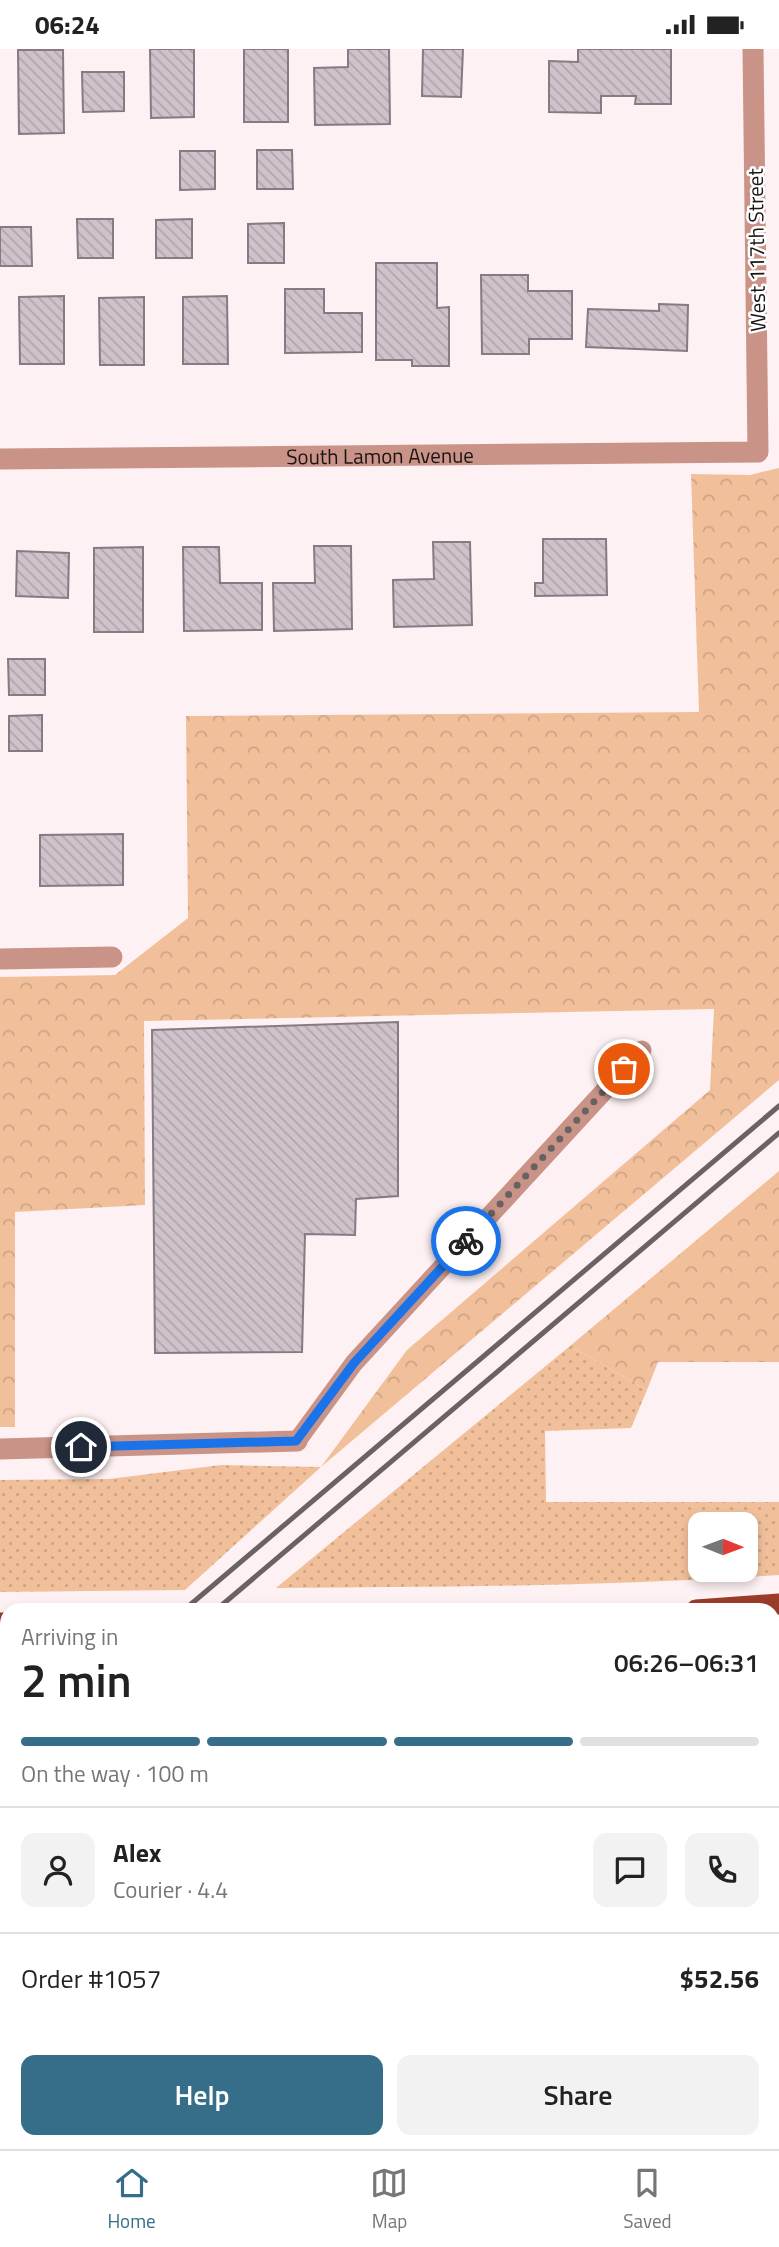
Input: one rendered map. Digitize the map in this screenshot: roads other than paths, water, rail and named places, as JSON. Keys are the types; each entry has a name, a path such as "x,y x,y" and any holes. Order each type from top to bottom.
{"street":[{"name":"West 117th Street","path":"753,49 758,452"},
{"name":"South Lamon Avenue","path":"0,459 758,452"},
{"path":"0,959 112,957"},
{"path":"0,1449 296,1441"}],"lane":[{"path":"296,1441 354,1363 642,1050"}],"railway":[{"path":"192,1603 779,1106"},
{"path":"224,1603 779,1133"}]}
